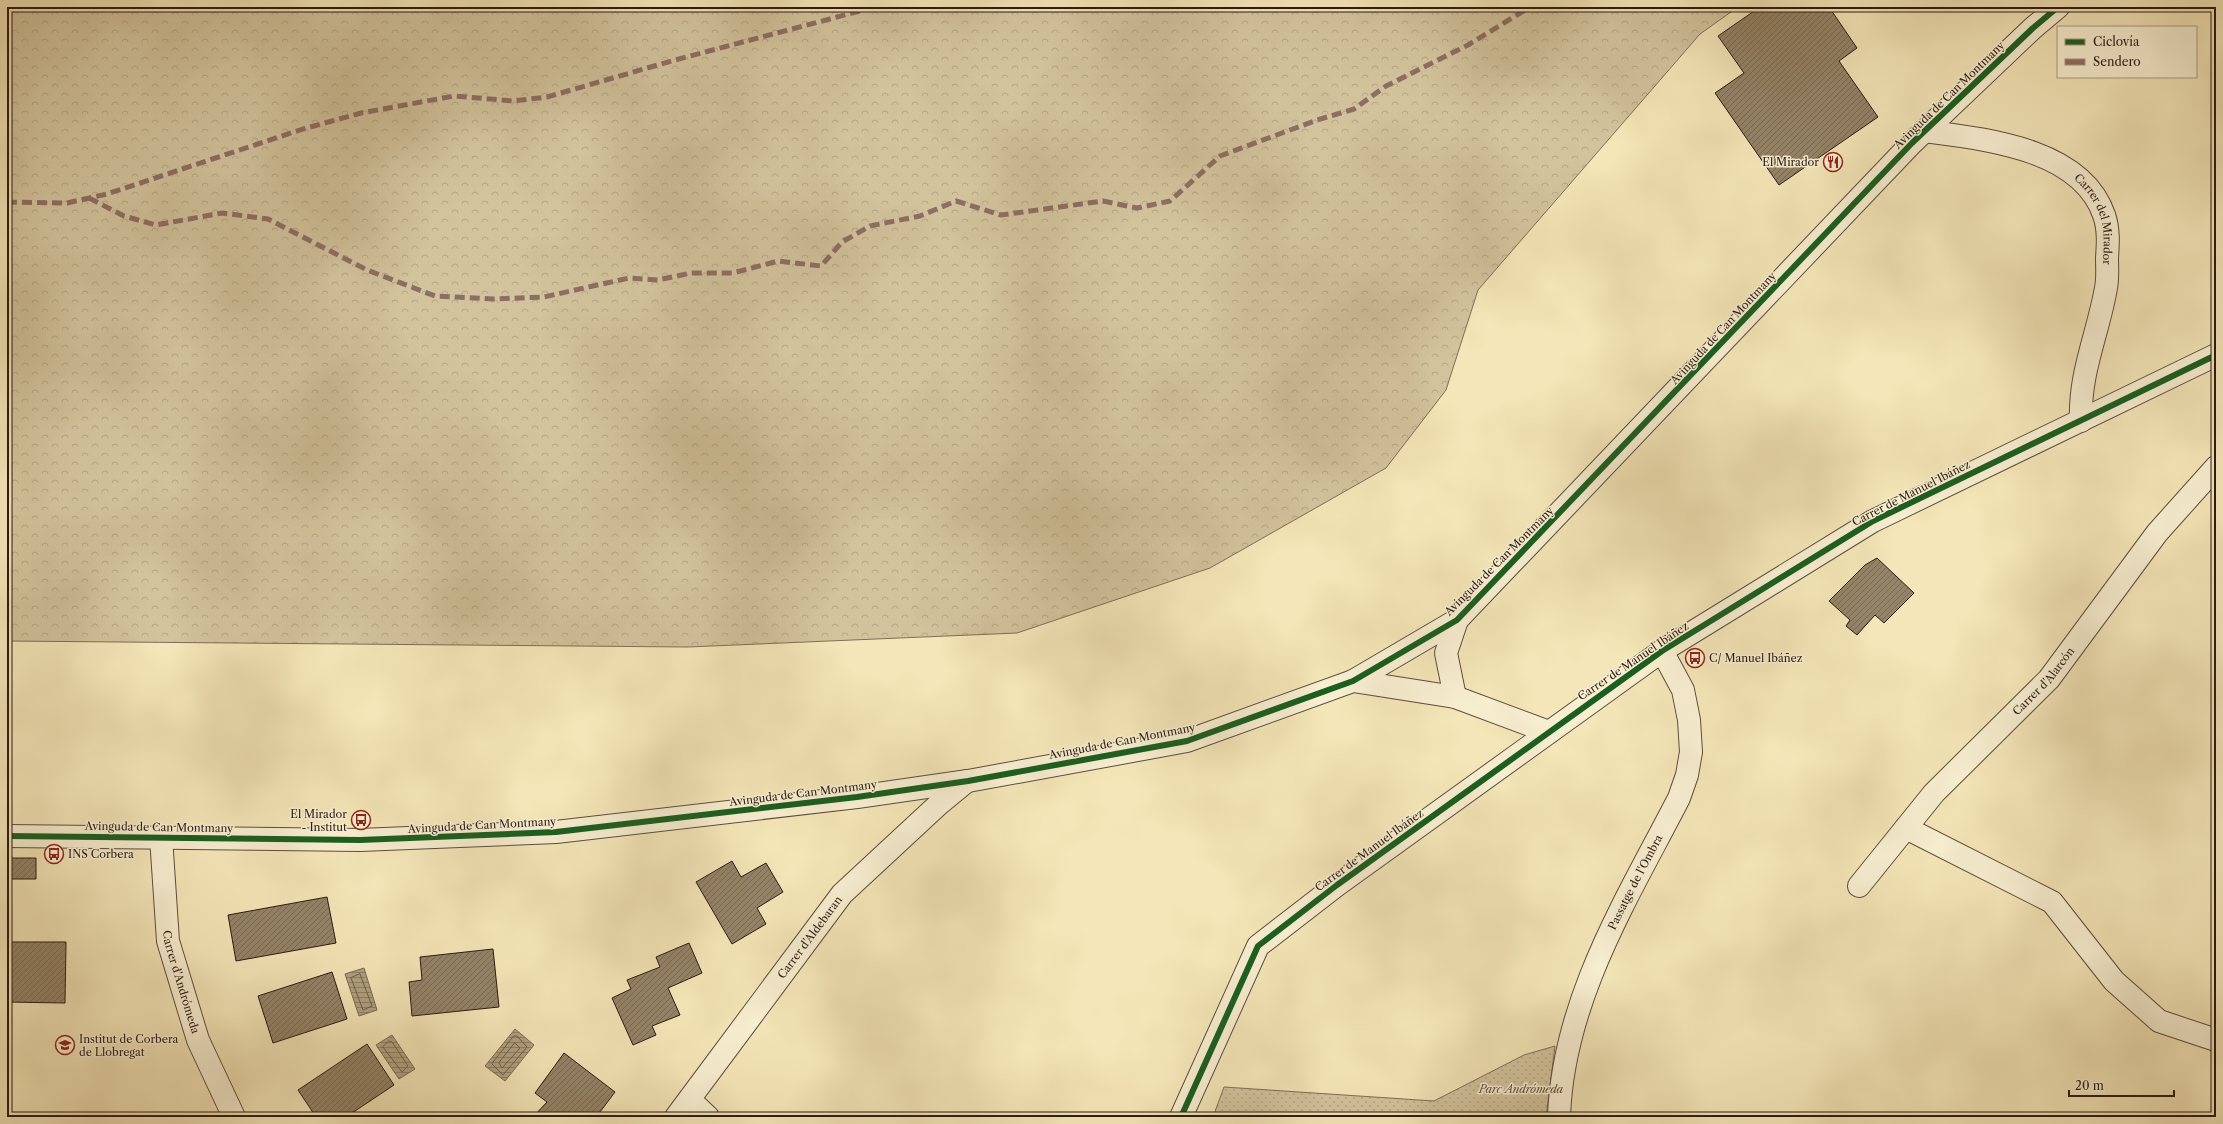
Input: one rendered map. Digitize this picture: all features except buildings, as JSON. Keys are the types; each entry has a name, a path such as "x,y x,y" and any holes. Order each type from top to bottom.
{"street":[{"name":"Avinguda de Can Montmany","path":"7,836 360,840 556,832 849,798 968,781 1187,741 1353,681 1457,620 1924,131 2058,7"},
{"name":"Carrer del Mirador","path":"1924,131 1980,140 2040,154 2070,171 2083,182 2101,209 2104,215 2108,236 2107,287 2083,378 2081,421"},
{"name":"Carrer de Manuel Ibáñez","path":"1181,1117 1258,946 1337,885 1662,651 1873,521 2216,355"},
{"name":"Carrer d'Alarcón","path":"1859,886 1934,793 2049,679 2157,533 2216,467"},
{"name":"Avinguda de Can Montmany","path":"1456,697 1446,653 1457,620"},
{"name":"Passatge de l'Ombra","path":"1559,1117 1571,1032 1591,971 1679,798 1688,775 1691,752 1689,720 1683,690 1662,651"},
{"name":"Avinguda de Can Montmany","path":"1353,681 1456,697 1549,732"},
{"name":"Carrer d'Aldebaran","path":"676,1117 842,894 939,804 968,781"},
{"path":"1906,828 2052,902 2114,981 2159,1021 2216,1040"},
{"name":"Carrer d'Andrómeda","path":"161,837 168,941 198,1040 234,1117"},
{"path":"690,1100 708,1117"}],"green space":[{"path":"7,7 1738,7 1700,34 1478,290 1446,390 1386,468 1210,568 1017,633 688,647 7,641"},
{"name":"Parc Andrómeda","path":"1555,1046 1546,1117 1213,1117 1224,1087 1434,1101 1524,1055"}],"water":[{"path":"364,968 377,1010 359,1016 345,974"},
{"path":"515,1029 534,1045 505,1081 485,1066"},
{"path":"392,1035 415,1069 399,1079 376,1045"}],"marked path":[{"path":"7,202 67,203 107,194 303,129 361,113 454,96 513,101 547,97 675,60 875,7"},
{"path":"89,198 124,216 156,225 222,213 268,219 367,270 435,296 493,299 544,297 629,278 658,280 691,273 733,273 778,261 821,266 842,242 870,226 920,216 956,201 1001,215 1103,201 1137,208 1170,201 1220,156 1317,120 1354,109 1386,86 1468,45 1530,7"}],"cycle path":[{"path":"7,836 360,840 556,832 857,797 968,781 1187,741 1353,681 1457,620 1912,143 2033,28 2058,7"},
{"path":"1181,1117 1258,946 1337,885 1662,651 1873,521 2216,355"}],"place":[{"name":"El Mirador","path":"1833,162"},
{"name":"C/ Manuel Ibáñez","path":"1695,658"},
{"name":"El Mirador - Institut","path":"361,820"},
{"name":"INS Corbera","path":"54,854"},
{"name":"Institut de Corbera de Llobregat","path":"65,1045"}]}
